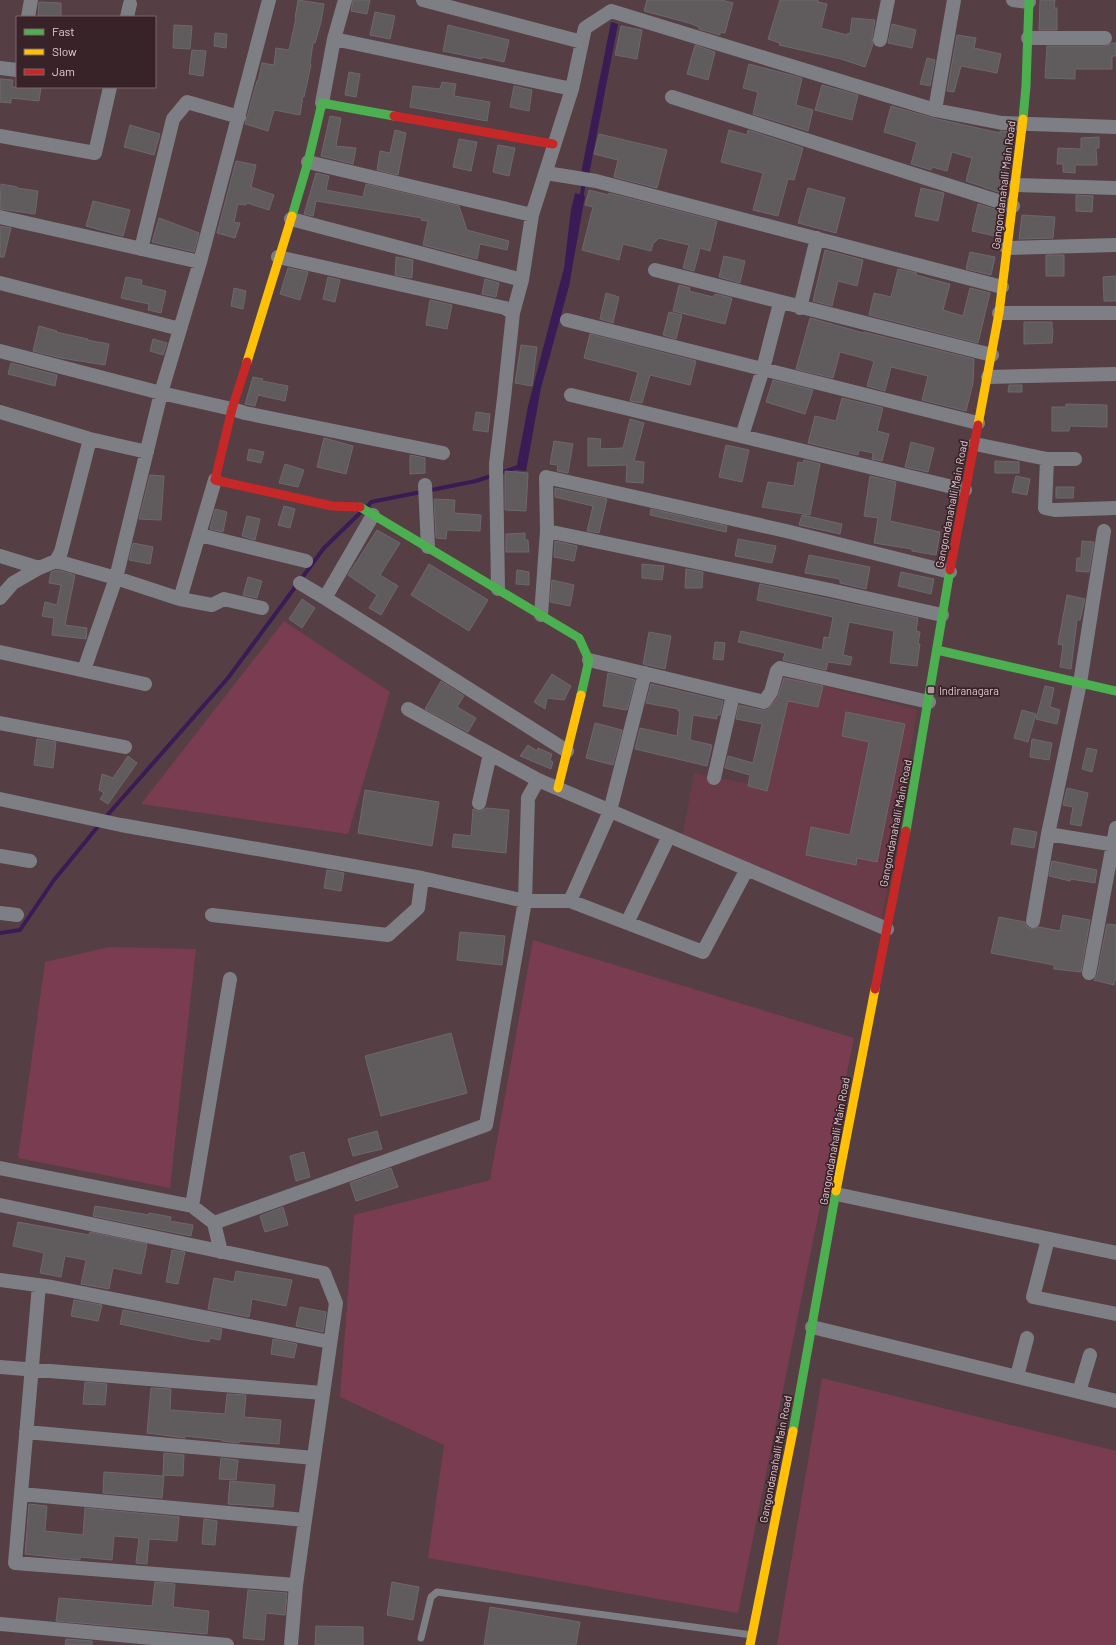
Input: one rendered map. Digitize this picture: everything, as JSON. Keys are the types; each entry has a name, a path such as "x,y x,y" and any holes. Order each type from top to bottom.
{"street":[{"path":"28,16 31,0"},
{"path":"84,670 116,578 161,393 200,262 269,0"},
{"path":"180,598 200,535 232,409 308,162 322,103 334,39 345,0"},
{"path":"423,0 582,42"},
{"path":"880,40 888,0"},
{"path":"935,110 954,0"},
{"path":"1013,0 1029,1"},
{"name":"Gangondanahalli Main Road","path":"750,1645 913,794 942,615 992,356 1016,185 1022,124 1029,1"},
{"path":"498,589 496,464 513,313 522,280 532,215 546,173 553,144 572,89 585,28 611,11 935,110 1002,123 1116,127"},
{"path":"1028,38 1105,38"},
{"path":"334,39 572,89"},
{"path":"0,68 16,70"},
{"path":"0,136 95,153 110,88"},
{"path":"672,97 1013,206"},
{"path":"141,249 173,119 187,102 239,117"},
{"path":"322,103 553,144"},
{"path":"308,162 532,215"},
{"path":"546,173 596,181 1002,287"},
{"path":"1016,185 1116,188"},
{"path":"0,217 200,262"},
{"path":"291,219 522,280"},
{"path":"800,308 817,238"},
{"path":"1007,248 1116,245"},
{"path":"278,257 505,308 513,313"},
{"path":"655,270 992,356"},
{"path":"0,283 180,329"},
{"path":"742,436 763,369 780,302"},
{"path":"999,313 1116,313"},
{"path":"567,320 978,423"},
{"path":"0,351 161,393 245,413 443,453"},
{"path":"988,377 1116,374"},
{"path":"570,395 965,490"},
{"path":"0,412 90,439 147,452"},
{"path":"56,561 61,552 90,439"},
{"path":"975,444 1047,459 1075,459"},
{"path":"1047,459 1044,508 1055,510 1116,508"},
{"path":"541,615 547,531 546,477 786,531 950,572"},
{"path":"215,480 332,506 361,508 580,638 589,660 558,788"},
{"path":"425,485 428,547"},
{"path":"325,598 373,515"},
{"path":"547,531 942,615"},
{"path":"1033,921 1048,834 1080,683 1104,531"},
{"path":"200,535 306,561"},
{"path":"0,556 39,568"},
{"path":"0,598 13,583 39,568 56,561 180,598 212,605 224,599 262,608"},
{"path":"300,583 567,751"},
{"path":"937,650 1116,691"},
{"path":"0,652 145,684"},
{"path":"589,660 764,702 771,692 777,671 780,668 929,702"},
{"path":"570,902 610,811 645,673"},
{"path":"714,778 733,695"},
{"path":"408,709 538,780 886,929"},
{"path":"0,723 126,747"},
{"path":"479,803 490,754"},
{"path":"214,1223 486,1124 525,901 528,798 538,780"},
{"path":"0,799 102,822 422,878 525,901 570,902 703,952 747,869"},
{"path":"1089,973 1115,844 1116,828"},
{"path":"1048,834 1115,844"},
{"path":"627,923 669,836"},
{"path":"0,856 30,861"},
{"path":"212,915 388,935 418,908 422,878"},
{"path":"0,912 17,915"},
{"path":"192,1206 230,979"},
{"path":"0,1168 192,1206 214,1223 221,1252"},
{"path":"836,1194 1116,1253"},
{"path":"0,1205 324,1273 336,1303 296,1584 291,1645"},
{"path":"1048,1239 1033,1296 1116,1314"},
{"path":"0,1280 52,1287 330,1342"},
{"path":"39,1286 15,1563 296,1584"},
{"path":"812,1327 1116,1401"},
{"path":"1017,1376 1027,1338"},
{"path":"1079,1392 1090,1355"},
{"path":"0,1367 32,1368 323,1393"},
{"path":"26,1432 314,1458"},
{"path":"21,1494 305,1520"},
{"path":"0,1624 227,1645"}],"lane":[{"path":"421,1638 431,1597 437,1592 752,1635"}],"shaded area":[{"path":"611,22 618,24 589,175 581,173"},
{"path":"575,193 585,196 569,286 541,388 526,471 516,470 528,406 564,268 571,210"},
{"path":"284,621 390,692 348,834 141,804"},
{"path":"778,674 917,710 881,924 682,837 694,773 751,784"},
{"path":"533,940 854,1038 738,1613 428,1558 444,1445 340,1397 354,1215 490,1180"},
{"path":"109,947 196,949 170,1188 18,1158 45,962"},
{"path":"822,1378 1116,1451 1116,1645 777,1645"}],"building":[{"path":"298,0 324,4 321,22 315,43 313,43 311,65 300,115 274,110 268,131 245,124 262,63 274,65 276,48 289,50 296,18"},
{"path":"353,0 370,0 367,14 351,11"},
{"path":"647,0 722,0 733,3 725,33 720,32 720,35 699,29 699,27 689,23 644,11"},
{"path":"780,0 818,0 818,2 827,4 821,28 847,35 848,33 850,34 852,18 875,20 872,38 873,44 865,67 841,59 779,45 780,43 768,39"},
{"path":"1040,0 1055,0 1054,8 1057,8 1057,30 1039,30"},
{"path":"39,2 61,3 61,16 38,16"},
{"path":"375,12 395,16 390,39 370,35"},
{"path":"892,24 916,30 912,48 888,43"},
{"path":"174,25 192,26 190,49 173,48"},
{"path":"448,25 509,40 504,62 443,51"},
{"path":"621,26 642,30 637,59 615,55"},
{"path":"215,33 227,34 226,48 214,46"},
{"path":"957,35 976,38 974,48 1001,54 997,73 961,66 954,92 947,91"},
{"path":"1116,43 1116,56 1112,56 1112,69 1075,69 1075,79 1045,78 1047,46 1105,46"},
{"path":"695,45 715,52 708,80 687,74"},
{"path":"192,50 206,51 203,76 189,74"},
{"path":"927,58 935,60 930,86 920,84"},
{"path":"749,64 802,78 796,105 813,110 808,131 753,114 758,92 743,88"},
{"path":"349,72 360,74 356,97 345,95"},
{"path":"0,79 13,80 12,87 16,88 41,88 39,101 11,98 11,103 0,102"},
{"path":"442,82 456,84 454,96 490,102 487,121 410,107 413,86 440,89"},
{"path":"822,85 858,95 852,120 815,110"},
{"path":"514,86 532,90 529,111 510,107"},
{"path":"891,106 933,118 1000,133 1000,131 1010,132 1004,181 1001,193 966,181 972,158 952,152 947,171 932,167 931,170 911,164 917,142 884,132"},
{"path":"330,116 341,118 336,146 356,148 353,164 321,156"},
{"path":"130,125 160,134 154,155 124,147"},
{"path":"395,130 406,133 398,175 377,170 380,151 390,153"},
{"path":"729,130 747,135 748,130 803,148 794,180 788,179 778,216 753,210 763,173 721,162"},
{"path":"599,134 667,150 657,188 614,177 618,160 594,154"},
{"path":"1099,137 1099,148 1096,148 1097,165 1075,165 1075,173 1063,172 1063,164 1057,164 1058,148 1081,149 1081,138"},
{"path":"459,139 477,142 471,171 453,167"},
{"path":"498,145 515,148 509,176 493,172"},
{"path":"236,161 256,165 251,187 274,195 269,210 247,203 246,205 238,204 234,222 240,223 235,238 217,233"},
{"path":"316,173 329,176 326,190 363,197 366,184 459,206 467,230 509,241 507,250 480,244 477,259 423,245 428,221 421,220 422,218 316,201 313,216 304,214"},
{"path":"1,184 38,191 35,214 0,209"},
{"path":"808,188 845,198 836,233 798,223"},
{"path":"921,188 944,193 938,221 915,216"},
{"path":"589,190 609,195 609,193 717,221 710,251 700,248 694,271 683,268 689,245 659,238 653,244 651,251 623,244 619,260 582,250 593,207 585,205"},
{"path":"1076,195 1093,196 1092,212 1076,211"},
{"path":"93,201 130,210 123,236 86,226"},
{"path":"978,204 1001,211 995,236 972,231"},
{"path":"1022,215 1055,217 1053,238 1019,239"},
{"path":"159,218 199,233 194,252 152,242"},
{"path":"0,226 11,228 4,257 0,257"},
{"path":"825,250 863,260 857,286 838,281 832,306 813,301"},
{"path":"970,252 995,257 991,275 966,269"},
{"path":"1046,255 1064,255 1064,276 1046,276"},
{"path":"724,256 745,261 740,283 719,277"},
{"path":"396,257 413,260 412,278 395,275"},
{"path":"288,268 308,272 300,300 280,294"},
{"path":"898,269 917,273 916,275 950,284 943,310 963,316 970,288 990,293 978,343 869,315 874,293 891,297"},
{"path":"1116,276 1116,301 1104,301 1103,277"},
{"path":"126,277 142,280 141,285 166,291 161,313 148,310 149,304 121,298"},
{"path":"328,277 340,280 335,302 323,299"},
{"path":"485,279 499,283 496,297 482,294"},
{"path":"679,285 690,288 689,291 713,297 715,294 732,298 725,324 673,311"},
{"path":"234,288 246,291 243,309 231,306"},
{"path":"606,293 619,297 613,323 600,319"},
{"path":"430,300 452,305 447,329 426,325"},
{"path":"669,312 682,315 676,339 663,335"},
{"path":"810,318 864,333 974,359 973,383 966,411 922,400 928,376 891,367 885,391 867,386 874,361 840,352 833,378 796,369"},
{"path":"1024,322 1052,322 1052,343 1024,344"},
{"path":"39,326 57,331 56,332 88,339 87,340 109,344 105,365 61,358 33,351"},
{"path":"590,334 696,361 690,385 650,375 642,403 630,401 638,372 584,358"},
{"path":"153,339 167,343 163,355 150,351"},
{"path":"521,345 537,347 532,386 515,383"},
{"path":"11,363 57,375 55,386 8,374"},
{"path":"253,377 263,379 262,381 288,386 285,401 258,395 255,406 245,404"},
{"path":"773,380 813,390 805,414 766,402"},
{"path":"1009,385 1022,385 1022,392 1008,392"},
{"path":"842,398 883,408 877,431 889,434 882,461 872,459 873,453 859,450 858,455 808,443 815,416 836,421"},
{"path":"1066,404 1107,405 1107,427 1070,426 1069,431 1052,431 1052,407 1066,407"},
{"path":"476,412 490,414 488,432 473,430"},
{"path":"630,419 644,423 634,461 644,462 643,483 626,482 627,465 588,466 588,438 601,439 600,449 623,448"},
{"path":"324,438 353,446 346,474 317,467"},
{"path":"554,441 573,444 568,473 557,471 558,465 550,464"},
{"path":"911,442 934,448 928,472 905,467"},
{"path":"726,445 749,450 742,482 719,477"},
{"path":"249,449 264,452 261,463 247,460"},
{"path":"410,455 425,458 425,473 410,474"},
{"path":"804,460 820,464 810,515 762,507 768,482 794,486 798,462 803,463"},
{"path":"995,461 1019,462 1019,473 995,473"},
{"path":"285,464 304,470 298,487 279,483"},
{"path":"505,471 528,473 526,511 505,510"},
{"path":"150,475 164,476 161,520 139,519"},
{"path":"870,476 896,482 890,521 940,532 936,555 912,551 912,549 874,543 878,518 864,516"},
{"path":"1016,476 1030,479 1027,495 1012,492"},
{"path":"1056,487 1074,487 1073,498 1056,498"},
{"path":"555,488 607,499 599,533 587,531 593,506 555,497"},
{"path":"434,499 455,500 454,513 481,515 480,531 447,530 446,539 436,538"},
{"path":"284,506 295,509 290,528 278,525"},
{"path":"215,509 227,512 223,532 210,529"},
{"path":"651,509 727,526 726,532 650,515"},
{"path":"802,515 842,524 840,534 799,525"},
{"path":"247,516 260,519 255,540 242,536"},
{"path":"377,530 400,543 380,575 398,586 381,615 369,608 377,595 348,575"},
{"path":"525,533 525,540 528,540 529,552 506,552 506,534"},
{"path":"738,539 776,546 772,563 735,556"},
{"path":"555,541 577,546 574,561 554,557"},
{"path":"1082,541 1094,542 1089,572 1076,571 1077,558 1081,558"},
{"path":"133,543 153,547 150,564 129,560"},
{"path":"809,555 870,567 866,589 840,583 840,579 805,573"},
{"path":"429,564 488,600 469,631 411,595"},
{"path":"642,564 664,566 662,580 642,578"},
{"path":"686,569 703,572 702,588 685,588"},
{"path":"57,570 75,575 65,625 87,628 86,639 52,635 54,618 42,616 45,602 57,605 61,585 49,583 51,572"},
{"path":"517,570 529,572 529,585 516,584"},
{"path":"901,572 934,579 931,594 898,586"},
{"path":"248,577 262,581 257,598 243,595"},
{"path":"552,580 574,585 570,606 550,602"},
{"path":"760,584 918,618 916,631 920,632 918,644 920,644 917,666 890,663 894,631 849,622 843,655 852,657 850,665 828,662 826,670 783,660 785,653 738,642 741,631 822,650 824,637 829,638 833,617 757,600"},
{"path":"1067,595 1085,599 1080,620 1077,620 1071,669 1060,667 1063,645 1058,644"},
{"path":"302,599 315,608 302,628 289,619"},
{"path":"649,632 671,636 665,669 643,664"},
{"path":"715,642 725,643 723,660 713,659"},
{"path":"608,673 635,680 627,710 603,706"},
{"path":"552,674 571,686 564,700 547,698 545,709 534,702"},
{"path":"784,678 823,686 818,707 788,701 767,791 748,786 750,775 725,768 728,756 753,763 762,724 736,719 739,705 767,710 778,697"},
{"path":"441,681 464,696 457,707 476,718 468,732 425,709"},
{"path":"651,684 723,701 720,715 717,715 717,719 693,715 690,740 712,745 707,766 635,749 640,728 677,736 680,711 678,711 678,709 646,703"},
{"path":"1045,686 1054,688 1050,707 1060,710 1057,724 1036,719"},
{"path":"1022,710 1036,714 1028,742 1014,738"},
{"path":"846,712 905,724 877,862 857,858 856,865 806,855 811,827 850,835 869,742 842,736"},
{"path":"595,723 622,730 613,765 586,758"},
{"path":"37,739 56,742 53,768 34,765"},
{"path":"1032,739 1052,743 1049,760 1030,757"},
{"path":"528,745 537,751 538,748 552,754 550,760 553,762 551,769 520,756"},
{"path":"1087,748 1097,750 1092,772 1082,769"},
{"path":"128,756 137,763 108,804 100,799 104,793 99,790 102,774 113,778"},
{"path":"1067,788 1088,793 1081,826 1070,824 1073,807 1063,805"},
{"path":"365,790 439,802 432,846 358,833"},
{"path":"486,808 509,810 506,853 452,847 454,834 471,836 473,809 481,811"},
{"path":"1014,828 1037,832 1034,848 1011,844"},
{"path":"1052,861 1097,870 1095,883 1071,879 1070,881 1049,876"},
{"path":"327,870 344,873 341,891 324,888"},
{"path":"1063,915 1090,920 1081,972 1054,969 1054,965 991,953 999,917 1025,922 1027,927 1031,929 1039,927 1060,931"},
{"path":"1107,924 1116,925 1116,977 1114,985 1094,980 1097,975"},
{"path":"460,932 505,936 502,965 457,960"},
{"path":"451,1033 467,1093 381,1116 365,1056"},
{"path":"377,1131 382,1149 353,1156 348,1139"},
{"path":"304,1152 310,1177 296,1181 290,1156"},
{"path":"391,1168 398,1187 356,1201 350,1183"},
{"path":"95,1206 171,1217 170,1221 193,1225 191,1236 93,1216"},
{"path":"283,1207 288,1225 265,1232 260,1216"},
{"path":"18,1222 89,1235 90,1232 147,1244 141,1274 113,1268 109,1289 81,1284 86,1260 65,1256 61,1277 40,1273 44,1253 13,1246"},
{"path":"172,1250 185,1252 178,1284 166,1282"},
{"path":"236,1271 292,1280 286,1306 252,1299 249,1317 208,1309 214,1278 234,1282"},
{"path":"74,1300 102,1305 98,1321 71,1316"},
{"path":"300,1307 326,1312 323,1332 296,1326"},
{"path":"123,1310 222,1329 220,1340 210,1338 209,1342 195,1340 120,1324"},
{"path":"273,1339 297,1344 294,1358 271,1354"},
{"path":"85,1382 107,1384 105,1405 83,1404"},
{"path":"151,1388 171,1389 170,1410 225,1414 227,1394 246,1395 244,1417 281,1420 279,1444 239,1441 239,1443 147,1433"},
{"path":"164,1453 184,1455 183,1476 163,1475"},
{"path":"221,1458 238,1460 236,1480 219,1479"},
{"path":"104,1472 164,1476 162,1498 103,1493"},
{"path":"230,1481 275,1485 273,1507 228,1504"},
{"path":"29,1504 47,1506 45,1531 83,1535 85,1508 179,1517 177,1541 149,1539 147,1564 136,1563 139,1538 114,1536 112,1560 80,1557 80,1560 25,1554"},
{"path":"204,1519 217,1521 215,1545 202,1544"},
{"path":"155,1582 175,1584 173,1607 209,1611 207,1634 56,1621 59,1598 152,1606"},
{"path":"392,1582 419,1587 413,1620 387,1615"},
{"path":"248,1590 287,1593 285,1615 266,1613 264,1640 243,1638"},
{"path":"490,1607 580,1622 576,1645 484,1645"},
{"path":"316,1626 363,1627 363,1645 315,1645"},
{"path":"66,1639 92,1641 92,1645 65,1645"}],"waterway":[{"path":"581,200 584,182"},
{"path":"368,506 371,502 476,481 521,466"},
{"path":"104,819 228,678 324,548 360,513"},
{"path":"0,933 20,930 54,880 100,824"}],"traffic: fast":[{"path":"1023,119 1026,86 1029,0"},
{"path":"292,216 308,162 322,103 394,116"},
{"path":"360,507 579,638 589,660 581,695"},
{"path":"906,831 950,570"},
{"path":"937,650 1116,691"},
{"path":"793,1431 836,1191"}],"traffic: slow":[{"path":"978,425 999,313 1023,119"},
{"path":"247,362 292,216"},
{"path":"558,788 581,695"},
{"path":"836,1191 875,989"},
{"path":"750,1645 793,1431"}],"traffic: jam":[{"path":"394,116 553,144"},
{"path":"247,362 232,409 215,480 332,506 360,507"},
{"path":"950,570 978,425"},
{"path":"875,989 906,831"}],"place":[{"name":"Indiranagara","path":"931,690"}]}
